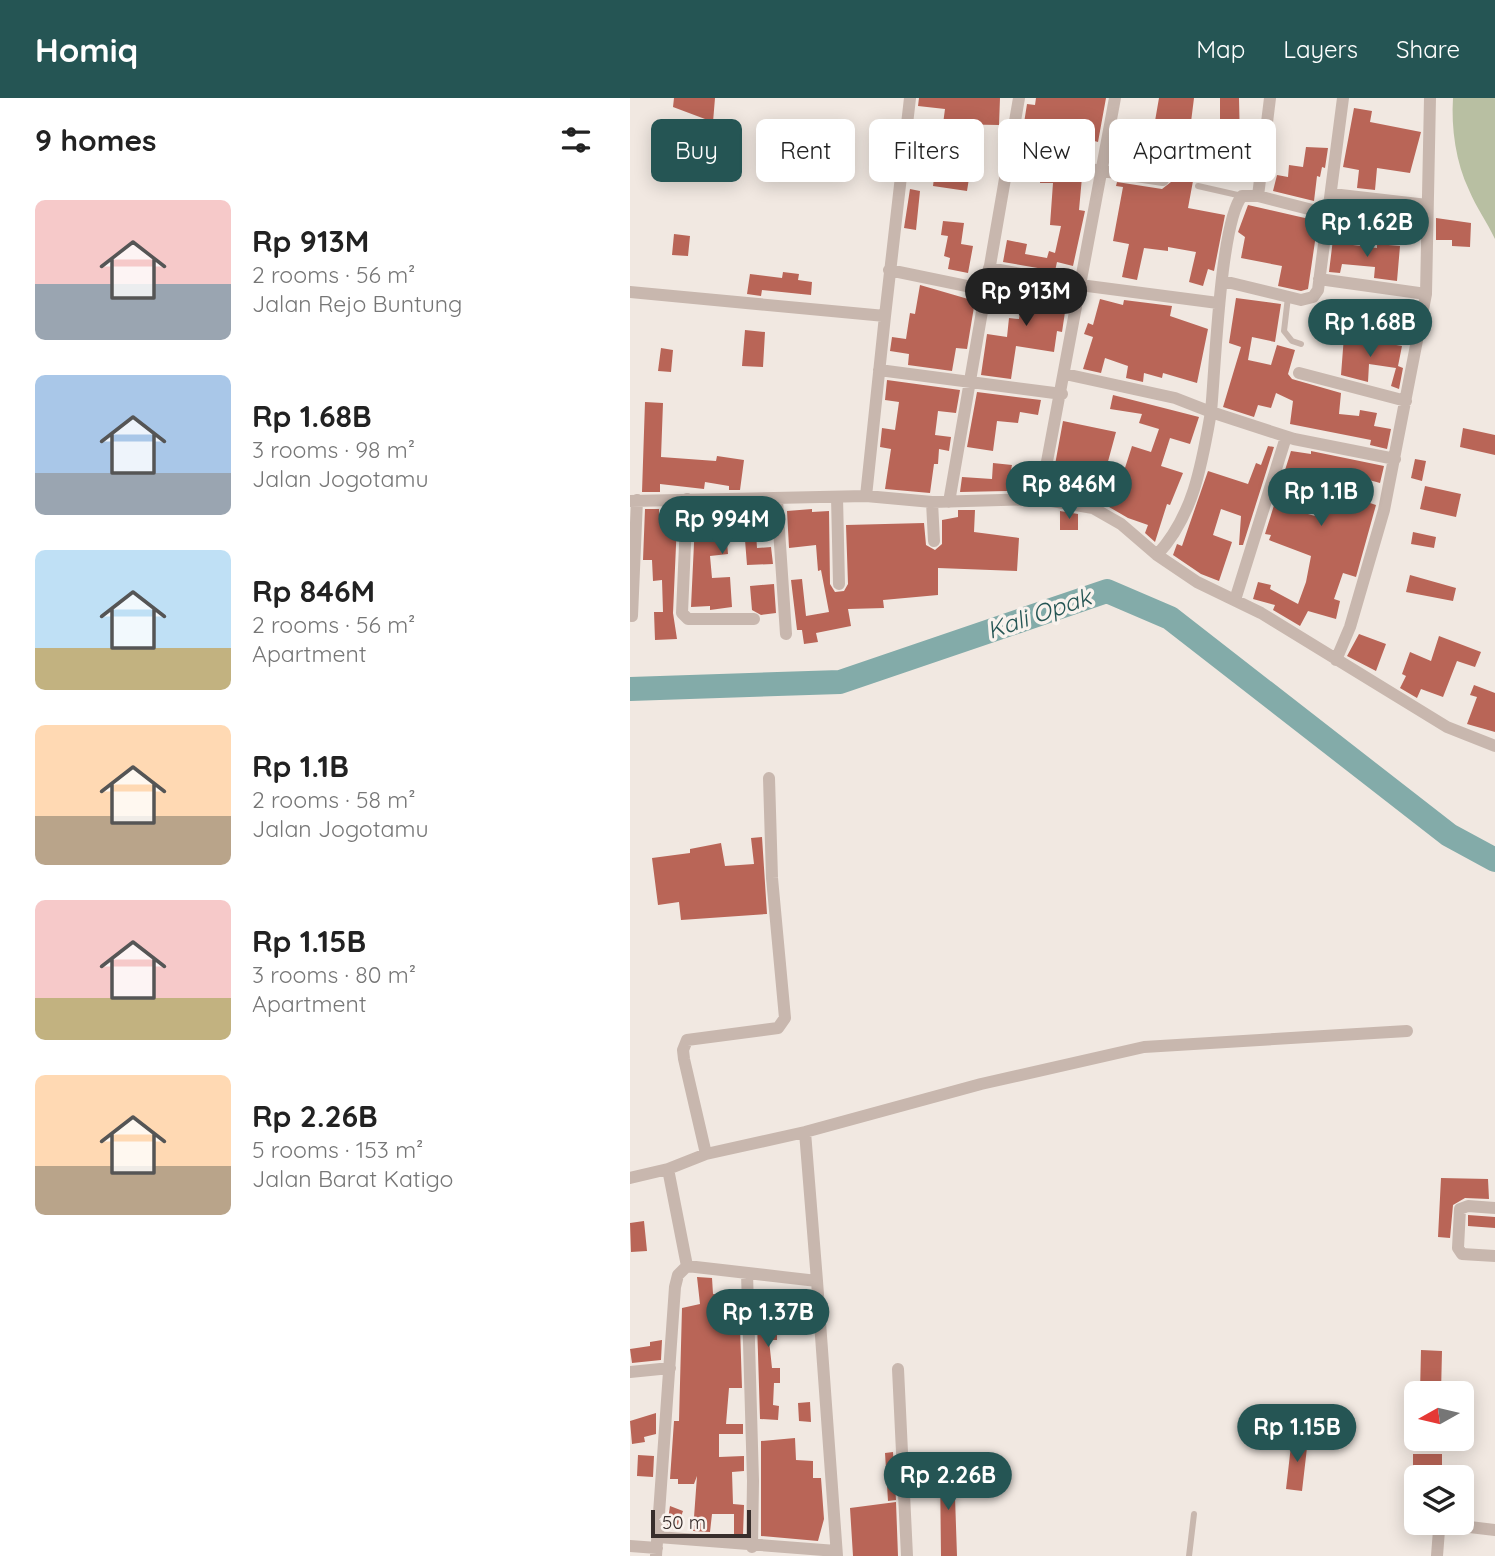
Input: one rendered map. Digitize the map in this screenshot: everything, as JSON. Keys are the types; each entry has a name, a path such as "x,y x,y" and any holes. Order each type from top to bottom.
{"street":[{"path":"866,496 910,98"},
{"path":"949,502 1019,98"},
{"path":"1040,499 1062,394 1115,98"},
{"path":"1258,196 1270,98"},
{"path":"1223,281 1301,300 1313,297 1319,279 1332,194 1343,98"},
{"path":"1336,660 1363,584 1395,459 1426,294 1430,98"},
{"path":"1095,170 1109,172"},
{"path":"1332,194 1427,205"},
{"path":"1157,555 1174,533 1195,491 1211,412 1218,303 1235,210 1242,196 1258,196 1328,214"},
{"path":"989,268 1080,285 1218,303"},
{"path":"890,270 986,290"},
{"path":"1319,279 1426,294"},
{"path":"630,292 884,316"},
{"path":"879,370 1062,394"},
{"path":"1299,373 1406,401"},
{"path":"1065,374 1175,398 1286,437 1395,459"},
{"path":"1235,600 1286,437"},
{"path":"632,616 633,500 777,500 866,496 932,502 1040,499 1079,505 1104,513 1157,555 1197,582 1235,600 1447,727 1495,746"},
{"path":"837,497 839,584"},
{"path":"687,499 682,613 688,619 754,619"},
{"path":"777,500 786,634"},
{"path":"932,502 934,541"},
{"path":"706,1154 684,1059 683,1050 687,1040 778,1028 785,1018 772,878 769,778"},
{"path":"630,1178 668,1170 706,1154 805,1132 981,1084 1161,1044 1222,1044 1407,1031"},
{"path":"630,1546 752,1547 836,1553 805,1132"},
{"path":"668,1170 687,1266"},
{"path":"1495,1208 1468,1206 1460,1209 1458,1248 1462,1254 1495,1256"},
{"path":"687,1266 817,1281"},
{"path":"657,1547 676,1287 678,1275 687,1266"},
{"path":"747,1273 753,1481 752,1547"},
{"path":"630,1372 670,1368"},
{"path":"898,1370 907,1556"},
{"path":"1437,1556 1439,1530 1453,1525 1495,1530"}],"lane":[{"path":"1198,186 1242,196"},
{"path":"1288,297 1284,331 1288,338 1301,344"},
{"path":"1189,1556 1194,1514"}],"green space":[{"path":"1453,98 1495,98 1495,239 1464,180 1454,133"}],"building":[{"path":"674,98 715,98 713,119 705,119 673,107"},
{"path":"919,98 1000,98 998,125 984,125 984,119 944,119 945,109 918,106"},
{"path":"1036,98 1106,98 1098,142 1095,141 1095,119 1025,119 1027,104 1035,105"},
{"path":"1159,98 1194,98 1191,119 1155,119"},
{"path":"1220,98 1239,98 1239,119 1220,119"},
{"path":"1354,108 1372,111 1370,122 1421,132 1410,173 1377,168 1375,190 1357,188 1359,170 1343,167"},
{"path":"1306,147 1328,148 1325,168 1322,167 1320,177 1317,176 1314,201 1273,191 1277,175 1288,177 1289,165 1303,167"},
{"path":"934,182 968,182 967,191 933,186"},
{"path":"1082,182 1079,210 1085,211 1073,266 1057,262 1055,271 1003,262 1007,240 1027,244 1025,254 1047,258 1049,251 1055,253 1061,226 1050,225 1053,183 1040,183"},
{"path":"1117,182 1162,189 1171,182 1193,182 1188,208 1225,215 1214,271 1208,269 1203,286 1189,282 1196,252 1168,247 1168,251 1144,248 1137,280 1122,277 1129,244 1113,241 1123,187 1116,186"},
{"path":"910,189 920,191 916,230 904,228"},
{"path":"1248,205 1318,221 1308,289 1301,291 1278,286 1282,266 1241,258 1245,237 1238,232"},
{"path":"1388,209 1419,213 1418,236 1405,235 1406,224 1387,222"},
{"path":"1436,218 1471,223 1470,247 1452,246 1452,240 1436,240"},
{"path":"943,221 964,223 961,244 973,246 968,273 948,269 950,258 944,256 948,236 941,235"},
{"path":"674,234 690,236 688,256 672,255"},
{"path":"1333,239 1346,241 1345,244 1377,248 1377,244 1400,246 1397,281 1374,278 1375,267 1342,264 1340,273 1329,272"},
{"path":"783,272 799,274 798,280 812,282 811,295 762,290 761,296 747,294 750,274 782,278"},
{"path":"1007,280 1068,292 1062,332 1057,331 1054,352 1016,346 1011,379 981,375 987,334 1007,337 1009,318 1019,319 1022,295 1005,292"},
{"path":"920,285 975,301 967,349 956,348 952,371 908,365 909,354 890,351 892,337 906,339 910,313 915,314"},
{"path":"1236,298 1281,304 1275,342 1252,337 1248,360 1271,365 1277,345 1295,350 1288,374 1292,379 1341,393 1339,414 1359,416 1360,410 1377,413 1374,426 1391,429 1387,449 1370,445 1371,440 1290,424 1293,401 1276,393 1271,408 1258,405 1254,417 1223,407 1241,347 1229,343"},
{"path":"1100,299 1123,305 1124,300 1172,306 1170,316 1208,329 1197,383 1163,373 1162,378 1144,373 1143,382 1126,378 1128,366 1105,358 1101,373 1083,369 1093,337 1084,334 1088,323 1093,325"},
{"path":"1400,299 1416,301 1413,315 1398,313"},
{"path":"745,330 765,332 763,367 742,366"},
{"path":"1344,336 1402,346 1398,366 1403,368 1399,389 1391,386 1396,368 1369,364 1368,382 1341,375"},
{"path":"661,348 673,350 671,372 658,371"},
{"path":"887,380 960,390 956,413 938,411 935,435 951,437 949,451 939,449 930,493 885,489 891,449 880,447 882,428 895,430 899,402 885,400"},
{"path":"977,392 1041,400 1038,415 1020,412 1018,423 997,421 993,451 967,447"},
{"path":"1113,395 1199,417 1190,444 1170,438 1161,466 1183,473 1170,505 1167,504 1155,542 1145,533 1148,525 1128,518 1097,500 1050,492 1063,421 1116,432 1100,491 1116,496 1132,446 1151,452 1159,429 1139,423 1142,414 1110,409"},
{"path":"645,402 663,403 661,457 716,461 717,456 744,460 740,490 729,490 729,486 705,482 704,489 660,484 660,492 642,492"},
{"path":"1463,428 1495,435 1495,455 1460,447"},
{"path":"1268,446 1274,447 1243,545 1239,545 1241,516 1221,509 1213,535 1232,542 1219,581 1201,574 1173,555 1177,544 1182,546 1208,471 1248,484 1256,463 1261,465"},
{"path":"1291,451 1311,454 1311,451 1384,466 1380,483 1362,478 1358,499 1376,505 1356,577 1343,573 1334,599 1340,601 1336,619 1308,611 1300,626 1273,610 1275,605 1253,599 1258,582 1271,585 1270,589 1298,604 1311,556 1269,540 1271,535 1265,534","holes":["1295,489 1321,495 1315,516 1287,508"]},
{"path":"1415,459 1426,461 1422,481 1411,478"},
{"path":"993,463 1012,465 1007,491 960,492 962,477 992,479"},
{"path":"1425,486 1461,494 1456,517 1420,509"},
{"path":"737,508 741,518 755,517 757,548 771,547 773,564 747,565 745,540 727,542 728,554 710,556 712,578 730,577 732,607 710,610 710,606 691,607 695,522 719,520 718,509"},
{"path":"645,509 659,509 659,514 670,515 670,524 677,523 673,613 677,639 655,640 654,612 663,612 662,580 653,581 652,560 643,560"},
{"path":"812,509 812,512 829,511 830,584 835,592 844,591 848,584 846,525 924,523 926,545 935,550 942,544 942,520 958,517 958,510 975,510 974,532 1019,538 1017,571 938,568 938,595 883,600 884,608 848,609 851,626 816,633 818,642 804,644 802,630 797,630 791,580 802,579 806,616 829,612 821,570 818,571 816,545 789,548 787,511"},
{"path":"1060,511 1078,514 1078,530 1060,530"},
{"path":"1413,532 1436,537 1434,548 1411,544"},
{"path":"1410,575 1456,588 1453,601 1406,592"},
{"path":"774,584 776,613 761,615 752,610 750,586"},
{"path":"1359,634 1386,644 1376,671 1347,656"},
{"path":"1439,636 1481,652 1475,667 1457,661 1443,697 1421,689 1417,698 1400,688 1406,676 1402,674 1410,652 1431,661"},
{"path":"1474,685 1495,693 1495,732 1467,724 1477,697 1470,695"},
{"path":"762,837 767,914 681,920 679,902 658,905 652,858 690,853 690,849 721,843 725,866 754,864 751,838"},
{"path":"1441,1178 1488,1179 1489,1199 1465,1198 1453,1205 1450,1238 1438,1237"},
{"path":"1468,1215 1495,1217 1495,1228 1468,1226"},
{"path":"644,1221 647,1251 631,1252 630,1223"},
{"path":"697,1277 712,1278 713,1294 739,1296 742,1388 729,1388 726,1424 743,1424 743,1434 719,1434 719,1457 744,1456 744,1471 732,1472 733,1504 744,1505 743,1535 734,1534 734,1514 712,1514 710,1532 693,1531 697,1476 694,1484 678,1484 678,1479 670,1479 674,1421 679,1421 682,1308 700,1304"},
{"path":"756,1289 773,1289 774,1299 786,1298 786,1315 777,1315 777,1340 769,1340 772,1368 780,1368 780,1383 774,1383 773,1405 779,1406 778,1420 760,1419"},
{"path":"662,1340 661,1360 632,1363 630,1349 650,1346 650,1342"},
{"path":"1421,1350 1442,1351 1441,1381 1420,1381"},
{"path":"810,1402 811,1422 799,1421 798,1403"},
{"path":"1318,1406 1333,1406 1333,1440 1318,1440"},
{"path":"656,1413 656,1434 644,1437 645,1442 632,1444 630,1421"},
{"path":"1292,1437 1308,1439 1302,1491 1286,1489"},
{"path":"795,1438 796,1460 813,1461 813,1478 821,1478 824,1519 818,1541 761,1536 761,1441"},
{"path":"893,1452 896,1500 888,1501 885,1453"},
{"path":"1413,1454 1442,1454 1442,1465 1413,1465"},
{"path":"638,1455 654,1456 653,1477 637,1476"},
{"path":"940,1467 954,1467 957,1556 941,1556"},
{"path":"896,1502 898,1556 853,1556 850,1508"},
{"path":"670,1506 683,1511 676,1530 667,1526"}],"waterway":[{"name":"Kali Opak","path":"630,689 840,682 1107,591 1170,618 1449,835 1495,860"}]}
